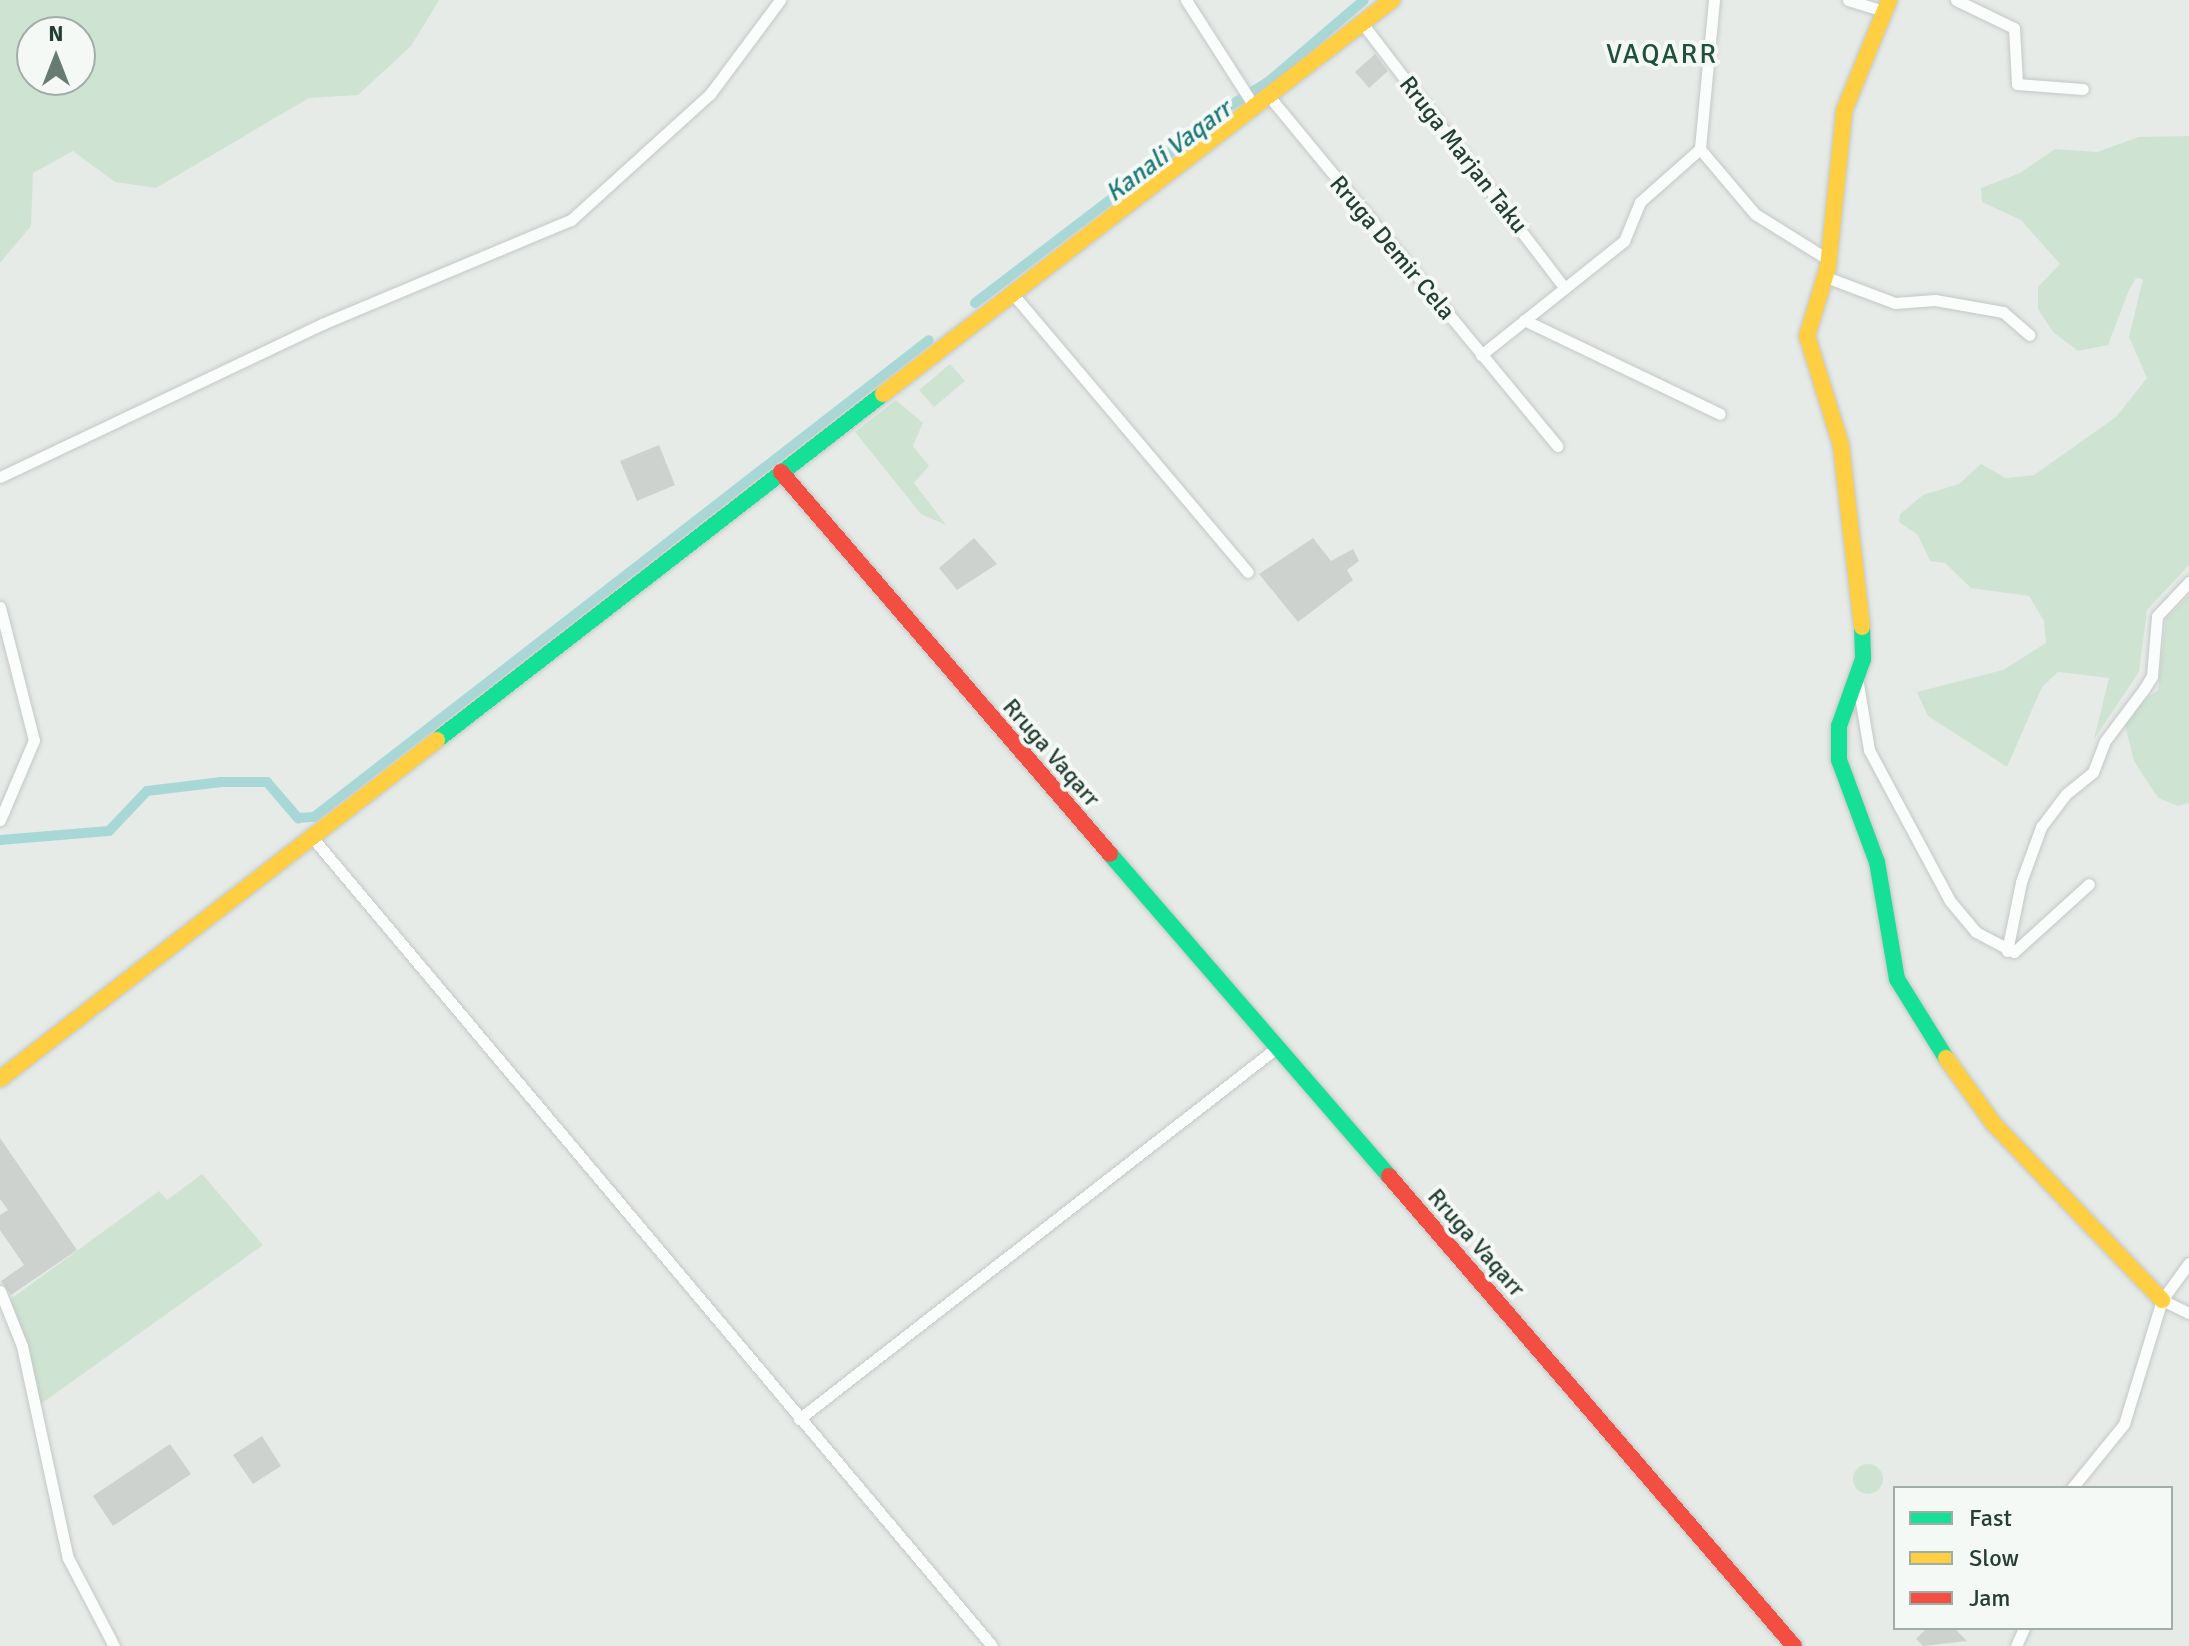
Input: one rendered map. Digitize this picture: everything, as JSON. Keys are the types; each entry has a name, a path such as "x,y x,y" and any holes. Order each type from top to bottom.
{"main road":[{"path":"0,1079 1012,293 1249,98 1268,95 1392,0"},
{"path":"1887,6 1842,122 1827,268 1807,349 1845,464 1862,594 1858,684 1839,726 1839,760 1877,862 1903,995 1993,1123 2154,1285 2162,1300"},
{"name":"Rruga Vaqarr","path":"781,472 1275,1049 1794,1646"}],"street":[{"path":"0,477 335,318 571,220 710,94 780,0"},
{"path":"1186,0 1249,98"},
{"path":"1481,355 1624,241 1640,202 1700,149 1714,0"},
{"path":"1848,0 1887,6"},
{"path":"1956,0 2014,28 2017,84 2083,89"},
{"name":"Rruga Marjan Taku","path":"1362,23 1564,287"},
{"name":"Rruga Demir Cela","path":"1268,95 1516,401 1557,446"},
{"path":"1700,149 1755,214 1827,268 1895,303 1935,300 2003,312 2029,335"},
{"path":"1012,293 1248,572"},
{"path":"1524,320 1720,414"},
{"path":"2007,951 2021,882 2041,827 2066,794 2093,772 2105,741 2152,676 2157,616 2189,582"},
{"path":"0,607 34,740 0,820"},
{"path":"1858,684 1863,738 1950,901 1976,932 2007,951 2023,948 2089,884"},
{"path":"311,836 992,1646"},
{"path":"799,1419 1275,1049"},
{"path":"2074,1486 2133,1407 2162,1300 2189,1263"},
{"path":"0,1291 22,1346 68,1558 114,1646"},
{"path":"2162,1300 2189,1313"}],"green space":[{"path":"0,0 439,0 411,46 358,95 309,98 156,188 115,182 73,151 33,173 31,226 0,263"},
{"path":"2189,136 2189,565 2147,610 2139,672 2094,739 2109,678 2058,672 2042,687 2007,767 1928,716 1917,692 2003,670 2046,643 2044,621 2029,596 1971,588 1945,563 1930,561 1918,535 1899,522 1900,514 1923,495 1959,484 1981,464 2006,478 2034,475 2116,417 2147,378 2129,337 2143,279 2136,278 2129,290 2108,345 2078,351 2053,332 2038,309 2038,287 2060,264 2021,220 1982,202 1981,188 2020,173 2055,149 2097,152 2139,137"},
{"path":"950,364 965,381 934,407 919,390"},
{"path":"896,400 923,423 913,446 929,466 914,483 946,525 921,514 855,432"},
{"path":"2189,595 2189,803 2178,806 2158,798 2134,761 2125,725 2135,707 2158,690 2166,619"},
{"path":"202,1174 263,1245 38,1406 8,1301 159,1191 167,1200"},
{"path":"1868,1464 1879,1468 1883,1479 1879,1490 1868,1494 1857,1490 1853,1479 1857,1468"}],"building":[{"path":"1375,54 1388,71 1369,88 1355,72"},
{"path":"659,445 675,485 637,501 620,461"},
{"path":"974,538 997,564 957,590 939,568"},
{"path":"1313,538 1331,561 1353,549 1359,561 1347,570 1353,580 1298,622 1259,574"},
{"path":"0,1138 77,1250 11,1295 1,1281 24,1265 0,1230 0,1215 8,1210 0,1199"},
{"path":"262,1436 281,1466 253,1484 233,1455"},
{"path":"170,1444 191,1474 113,1526 93,1496"},
{"path":"1925,1630 1956,1630 1967,1641 1923,1646 1916,1639"}],"waterway":[{"name":"Kanali Vaqarr","path":"975,303 1161,161 1198,126 1268,82 1364,0"},
{"path":"0,840 109,831 147,791 221,782 267,782 298,818 314,817 929,340"}],"traffic: fast":[{"path":"437,740 883,394"},
{"path":"1862,627 1863,659 1839,726 1839,760 1877,862 1897,979 1946,1058"},
{"path":"1110,854 1389,1176"}],"traffic: slow":[{"path":"883,394 1392,0"},
{"path":"1862,627 1841,445 1807,336 1828,267 1844,111 1889,0"},
{"path":"0,1079 437,740"},
{"path":"1946,1058 1993,1123 2162,1300"}],"traffic: jam":[{"path":"781,472 1110,854"},
{"path":"1389,1176 1794,1646"}],"district":[{"name":"VAQARR","path":"1662,54"}]}
